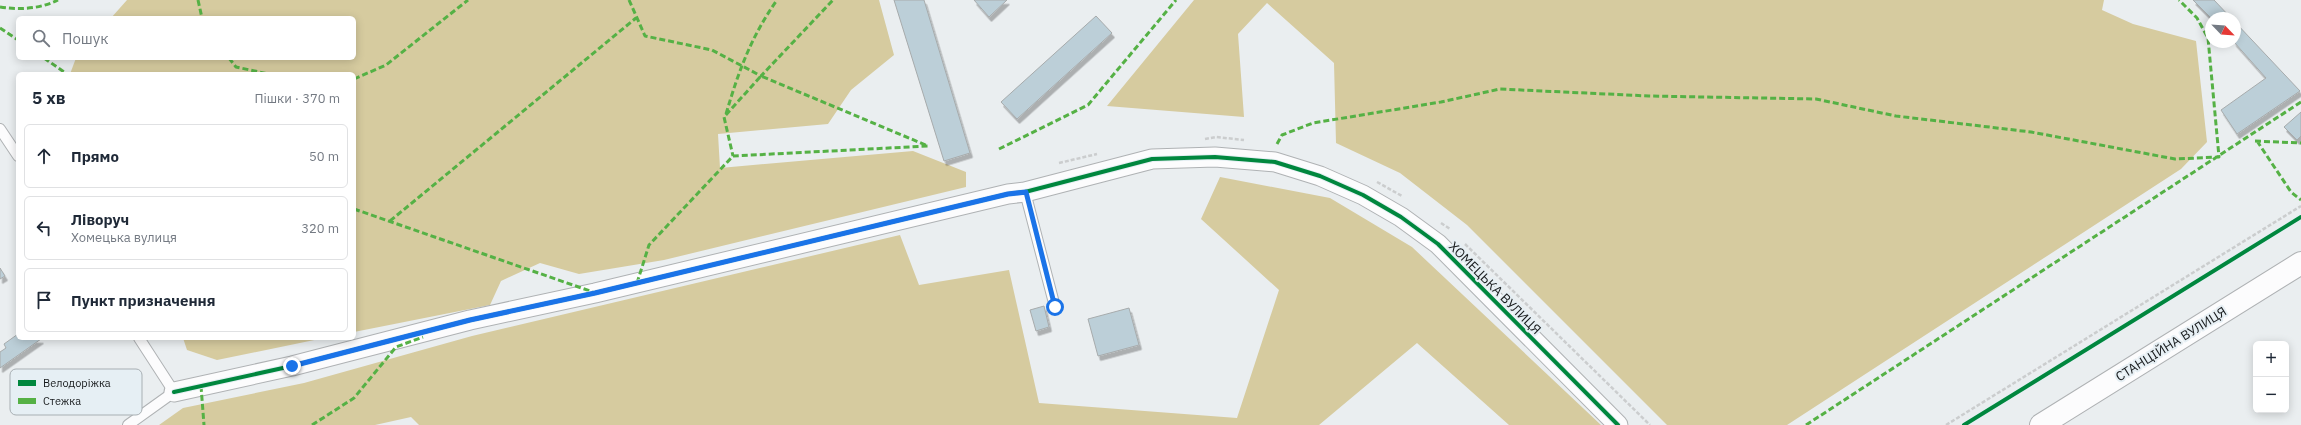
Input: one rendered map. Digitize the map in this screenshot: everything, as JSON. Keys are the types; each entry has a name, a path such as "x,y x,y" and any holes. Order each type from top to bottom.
{"street":[{"name":"ХОМЕЦЬКА ВУЛИЦЯ","path":"174,392 292,366 470,320 602,291 1008,194 1026,192 1152,159 1215,157 1275,162 1320,176 1363,195 1401,217 1438,244 1618,425"},
{"name":"СТАНЦІЙНА ВУЛИЦЯ","path":"2041,425 2301,263"}],"lane":[{"path":"0,129 16,153"},
{"path":"1026,192 1055,307"},
{"path":"140,340 174,392 142,415"},
{"path":"128,425 142,415"}],"path":[{"path":"1200,139 1216,137 1246,141"},
{"path":"1056,164 1100,154"},
{"path":"1373,180 1388,186 1406,198"},
{"path":"1946,425 2301,206"},
{"path":"1436,219 1453,233"},
{"path":"1459,238 1650,425"}],"shaded area":[{"path":"127,0 879,0 894,55 851,90 828,124 718,134 720,168 913,151 966,172 966,187 664,260 579,274 540,263 501,281 490,305 356,332 356,72 71,72 75,60 356,60 356,16 113,16"},
{"path":"1194,0 2104,0 2102,10 2133,24 2196,41 2207,142 2181,169 1787,425 1667,425 1467,225 1400,173 1336,143 1334,63 1267,3 1238,34 1244,117 1107,106"},
{"path":"1220,177 1330,198 1412,247 1601,425 1509,425 1417,343 1319,425 419,425 411,417 375,425 159,425 183,408 304,383 472,336 900,235 919,285 1009,270 1039,403 1237,418 1279,290 1201,219"},
{"path":"184,340 314,340 217,360 187,350"}],"building":[{"path":"894,0 924,0 970,153 944,161"},
{"path":"974,0 1007,0 989,17"},
{"path":"2193,0 2214,0 2225,12 2205,12"},
{"path":"1096,16 1112,33 1017,119 1001,102"},
{"path":"2241,28 2300,91 2237,134 2221,110 2266,78 2239,48 2241,48"},
{"path":"2301,112 2301,136 2297,140 2284,127"},
{"path":"0,268 5,276 0,279"},
{"path":"1044,306 1049,327 1036,331 1030,310"},
{"path":"1129,308 1139,345 1098,356 1088,319"},
{"path":"16,335 16,340 40,340 0,368 0,352 6,348 4,344"}],"marked path":[{"path":"0,7 29,8 58,0"},
{"path":"198,0 202,16"},
{"path":"356,78 386,65 468,0"},
{"path":"629,0 645,36 712,50 761,76 833,0"},
{"path":"726,114 747,54 760,27 777,0"},
{"path":"999,149 1088,105 1176,0"},
{"path":"1277,144 1282,135 1313,123 1441,102 1500,89 1649,96 1816,99 1896,116 2031,132 2175,159 2219,157 2208,38 2197,18 2179,0"},
{"path":"390,221 636,18"},
{"path":"0,28 16,39"},
{"path":"47,60 64,72"},
{"path":"231,60 236,67 260,72"},
{"path":"637,283 649,245 733,156 928,146 761,76 724,117 733,156"},
{"path":"1806,425 2301,102"},
{"path":"2255,141 2301,143"},
{"path":"2257,141 2291,192 2301,200"},
{"path":"356,210 593,292"},
{"path":"312,425 354,398 396,347 423,337"},
{"path":"201,386 204,425"}],"cycle path":[{"path":"174,392 292,366 470,320 595,293 1008,194 1025,192 1152,159 1215,157 1275,162 1320,176 1363,195 1401,217 1438,244 1618,425"},
{"path":"1964,425 2301,217"}],"route":[{"path":"292,366 470,320 595,293 1008,194 1026,192 1055,307"}]}
